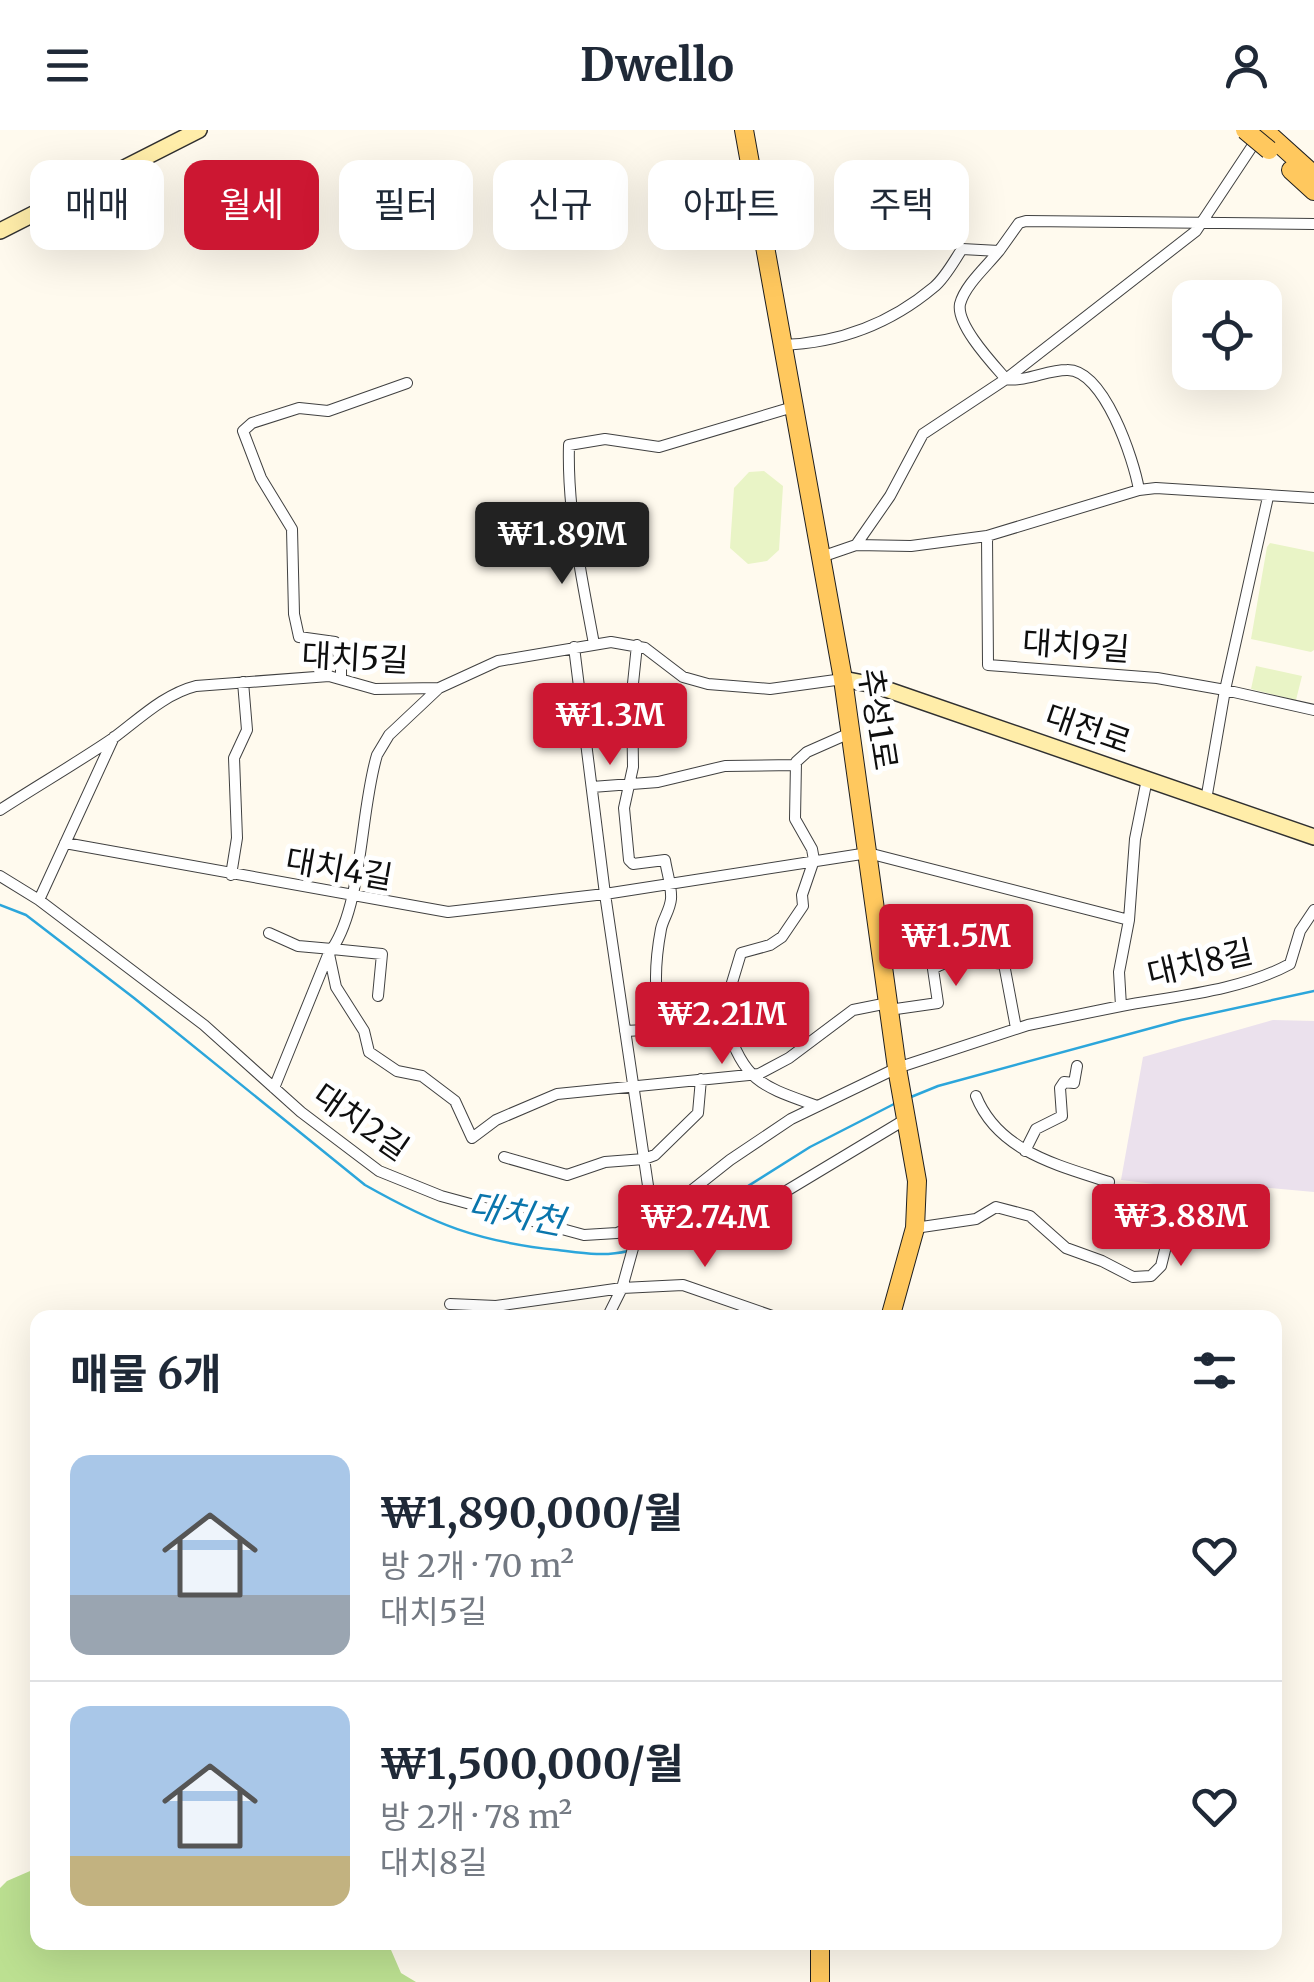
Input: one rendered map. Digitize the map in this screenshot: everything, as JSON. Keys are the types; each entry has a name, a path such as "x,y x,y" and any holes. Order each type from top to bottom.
{"main road":[{"name":"추성1로","path":"744,130 842,679 897,1068 917,1181 914,1228 892,1310"},
{"path":"1244,130 1268,138 1314,175"},
{"path":"1268,138 1314,191"},
{"path":"820,1950 820,1982"}],"street":[{"path":"0,231 199,130"},
{"path":"856,545 890,496 923,434 1006,380 1196,232 1268,138"},
{"path":"1140,490 1130,449 1106,402 1086,377 1065,370 1006,380 970,334 960,309 964,295 1019,223 1026,221 1314,224"},
{"path":"782,345 847,337 936,286 962,249 999,251"},
{"path":"341,678 335,642 299,637 294,614 292,529 260,478 244,431 252,422 299,408 328,411 407,383"},
{"path":"594,644 579,569 568,470 569,445 605,439 658,447 793,407"},
{"path":"821,558 856,545 911,546 987,536 1156,488 1314,498"},
{"path":"1206,800 1225,690 1268,497"},
{"name":"대치9길","path":"987,536 988,664 1157,678 1225,690"},
{"name":"대치5길","path":"0,810 184,689 341,678 375,689 438,688 497,661 594,644 637,645"},
{"path":"663,1031 654,998 662,923 671,902 670,884 664,860 633,864 629,860 624,808 633,767 632,694 637,645 682,677 708,684 770,689 842,679"},
{"path":"574,647 632,1087 656,1214"},
{"name":"대전로","path":"842,679 874,685 1314,837"},
{"path":"231,875 237,838 234,758 246,730 243,682"},
{"path":"274,1088 343,928 377,755 389,735 438,688"},
{"path":"1225,690 1314,710"},
{"path":"817,1106 775,1091 749,1075 727,1026 728,996 741,953 770,944 792,925 803,906 802,895 814,860 812,848 795,819 796,765 803,754 850,734"},
{"path":"39,900 114,738"},
{"path":"592,787 674,780 724,766 796,765"},
{"name":"대치8길","path":"1121,1006 1119,972 1129,920 1135,839 1147,779"},
{"name":"대치4길","path":"66,844 448,912 605,894 868,853"},
{"name":"대치8길","path":"868,853 1129,920"},
{"name":"대치2길","path":"0,876 39,900 204,1025 274,1088 379,1171 440,1196 584,1235 639,1229 760,1140 817,1106 897,1068"},
{"name":"대치8길","path":"897,1068 1016,1028 1221,988 1278,970 1290,964 1300,932 1314,910"},
{"path":"269,933 298,946 382,954 378,996"},
{"path":"330,951 336,986 364,1032 369,1052 397,1071 422,1076 455,1101 472,1138 496,1120 557,1094 760,1074 789,1058 854,1010 938,1003 933,969 950,960 1004,964 1016,1028"},
{"path":"625,1032 727,1026"},
{"path":"1025,1151 1036,1129 1062,1116 1060,1088 1064,1082 1074,1083 1077,1066"},
{"path":"504,1157 567,1175 605,1162 655,1155 698,1113 700,1080"},
{"path":"914,1228 976,1220 996,1206 1030,1216 1066,1248 1133,1278 1151,1276 1161,1266 1170,1234 1104,1212 1109,1182 1038,1159 1025,1151 982,1111 976,1096"},
{"path":"778,1196 906,1120"},
{"path":"611,1310 628,1276 639,1229"},
{"path":"450,1304 496,1306 622,1288 683,1285 755,1310"}],"shaded area":[{"path":"1273,1020 1314,1021 1314,1192 1246,1186 1187,1188 1121,1180 1143,1057"}],"green space":[{"path":"764,471 783,486 779,550 767,561 748,564 730,548 734,488 749,472"},
{"path":"1270,543 1314,552 1311,652 1251,639"},
{"path":"1256,666 1302,676 1296,700 1251,689"},
{"path":"30,1871 30,1950 391,1950 401,1973 416,1982 0,1982 0,1888"}],"waterway":[{"name":"대치천","path":"0,905 26,915 365,1185 435,1221 480,1236 584,1253 628,1251"},
{"name":"대치천","path":"911,1097 938,1086 1181,1020 1314,991"},
{"name":"대치천","path":"636,1248 659,1242 810,1147 894,1104"}]}
